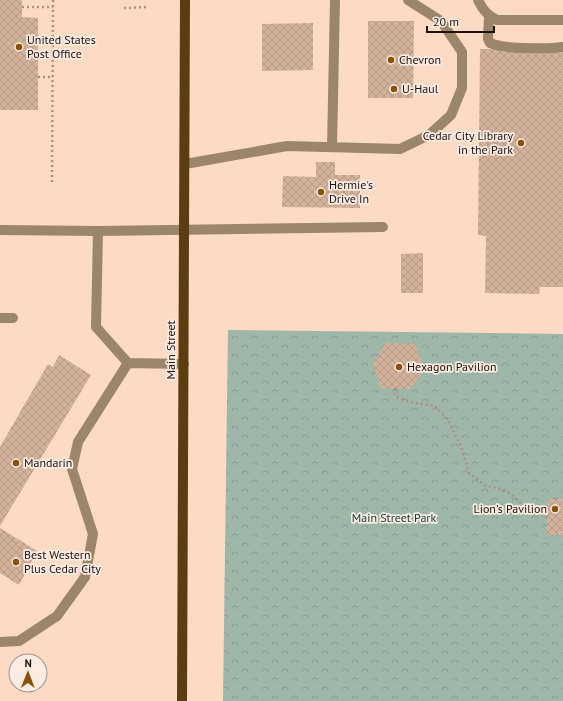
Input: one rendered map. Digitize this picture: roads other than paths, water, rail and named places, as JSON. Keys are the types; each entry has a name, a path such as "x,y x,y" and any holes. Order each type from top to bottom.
{"main road":[{"name":"Main Street","path":"182,701 185,0"}],"lane":[{"path":"332,148 335,0"},
{"path":"184,164 287,146 400,149 429,135 451,115 462,88 462,52 441,21 408,0"},
{"path":"478,0 482,9 489,16 497,20 563,20"},
{"path":"489,16 488,39 490,43 496,46 563,47"},
{"path":"0,230 98,231 383,227"},
{"path":"98,231 96,327 128,363 184,364"},
{"path":"0,318 13,318"},
{"path":"0,642 19,641 57,616 85,577 93,534 72,469 78,442 128,363"}],"place":[{"name":"United States Post Office","path":"19,47"},
{"name":"Chevron","path":"391,60"},
{"name":"U-Haul","path":"394,89"},
{"name":"Cedar City Library in the Park","path":"521,143"},
{"name":"Hermie's Drive In","path":"321,192"},
{"name":"Hexagon Pavilion","path":"399,367"},
{"name":"Mandarin","path":"16,463"},
{"name":"Lion's Pavilion","path":"555,509"},
{"name":"Best Western Plus Cedar City","path":"16,562"}],"park label":[{"name":"Main Street Park","path":"394,518"}]}
